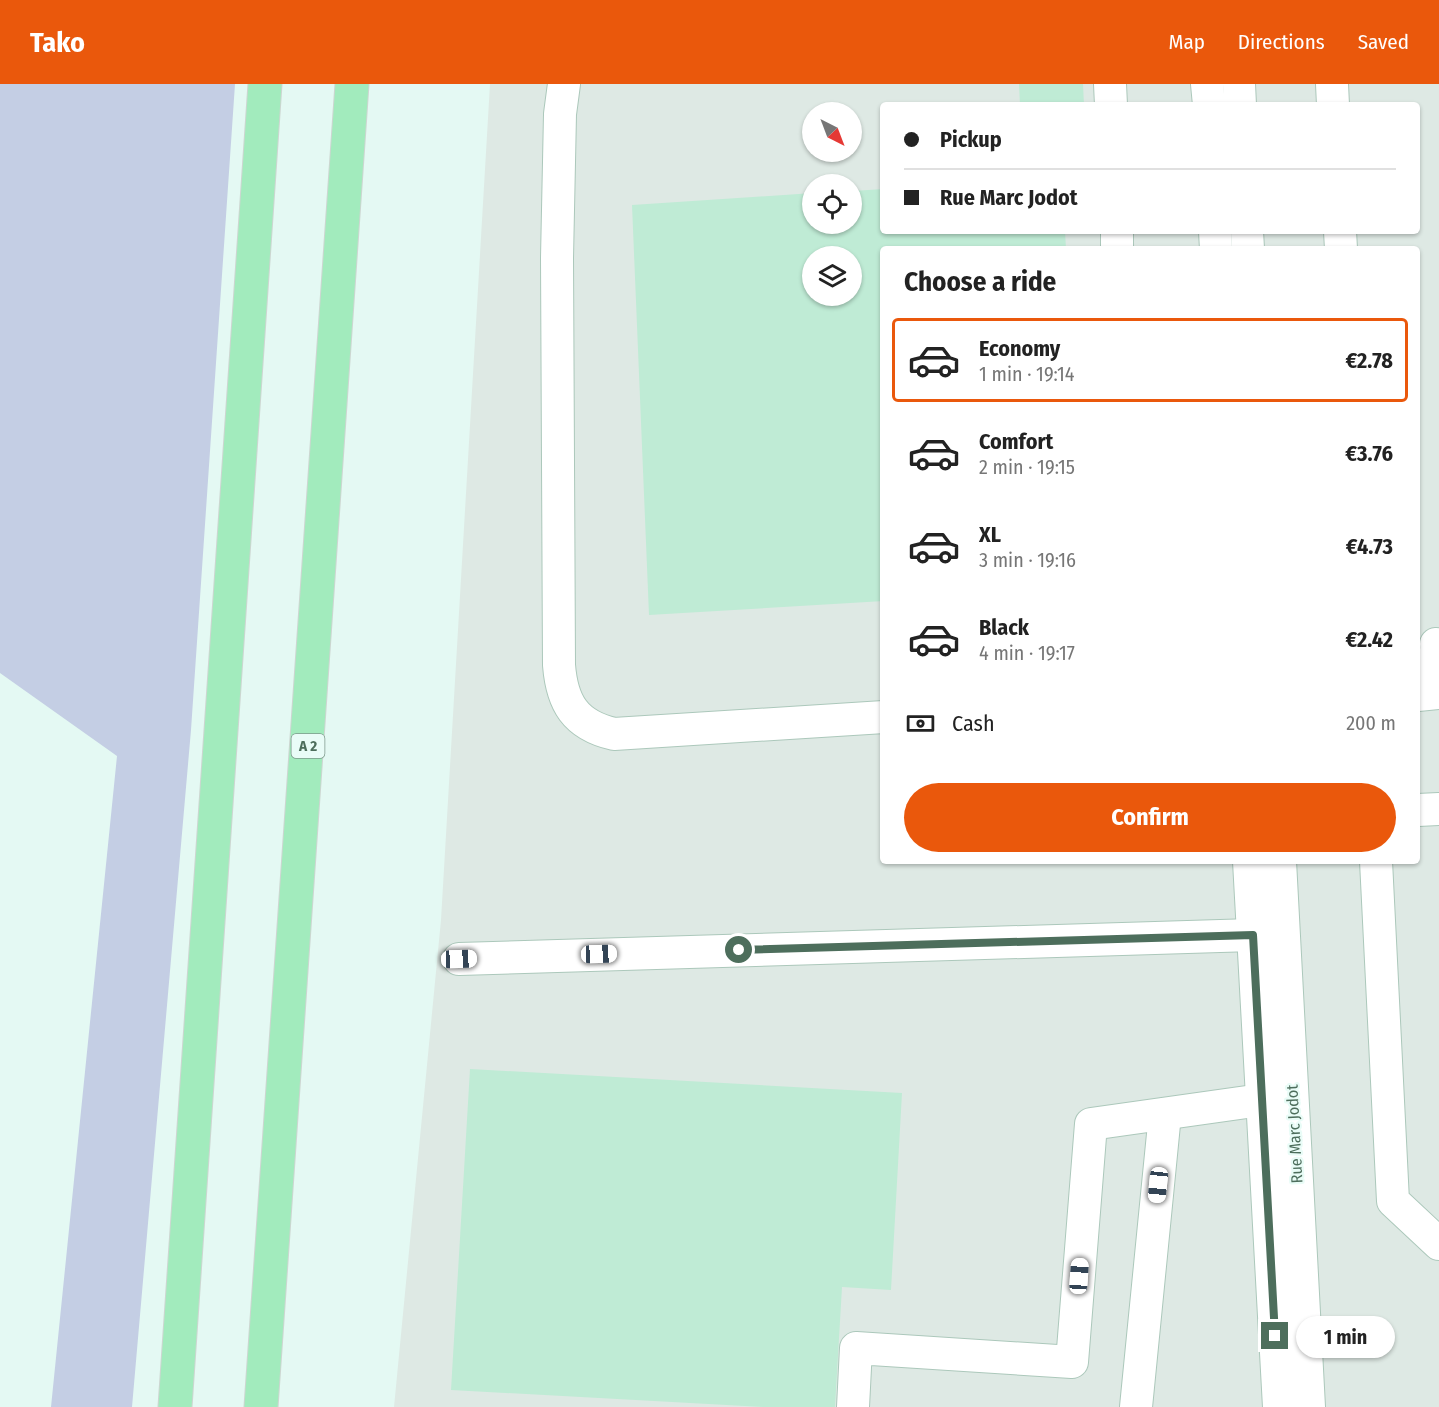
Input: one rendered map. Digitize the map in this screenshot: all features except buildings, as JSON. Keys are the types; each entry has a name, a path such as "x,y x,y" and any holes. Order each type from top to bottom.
{"highway":[{"path":"175,1407 265,84"},
{"name":"A 2","path":"261,1407 352,84"}],"street":[{"path":"564,84 560,114 557,258 559,665 560,681 569,707 599,731 614,734 880,717"},
{"path":"1110,84 1111,102"},
{"path":"1208,84 1209,102"},
{"path":"1239,84 1240,102"},
{"path":"1332,84 1333,102"},
{"path":"1420,671 1437,656 1431,645"},
{"path":"1420,695 1439,693"},
{"path":"1420,810 1439,809"},
{"name":"Rue Marc Jodot","path":"1249,864 1279,1407"},
{"name":"Rue Marc Jodot","path":"1280,864 1309,1407"},
{"path":"1376,864 1393,1202 1439,1244"},
{"path":"459,959 1253,935"},
{"path":"853,1407 856,1348 1072,1362 1091,1124 1262,1100"},
{"path":"1136,1407 1164,1114"}],"shaded area":[{"path":"0,84 235,84 191,730 132,1407 51,1407 117,756 0,673"},
{"path":"490,84 1439,84 1439,1407 394,1407 441,920"}],"route":[{"path":"739,950 1253,935 1275,1336"}]}
